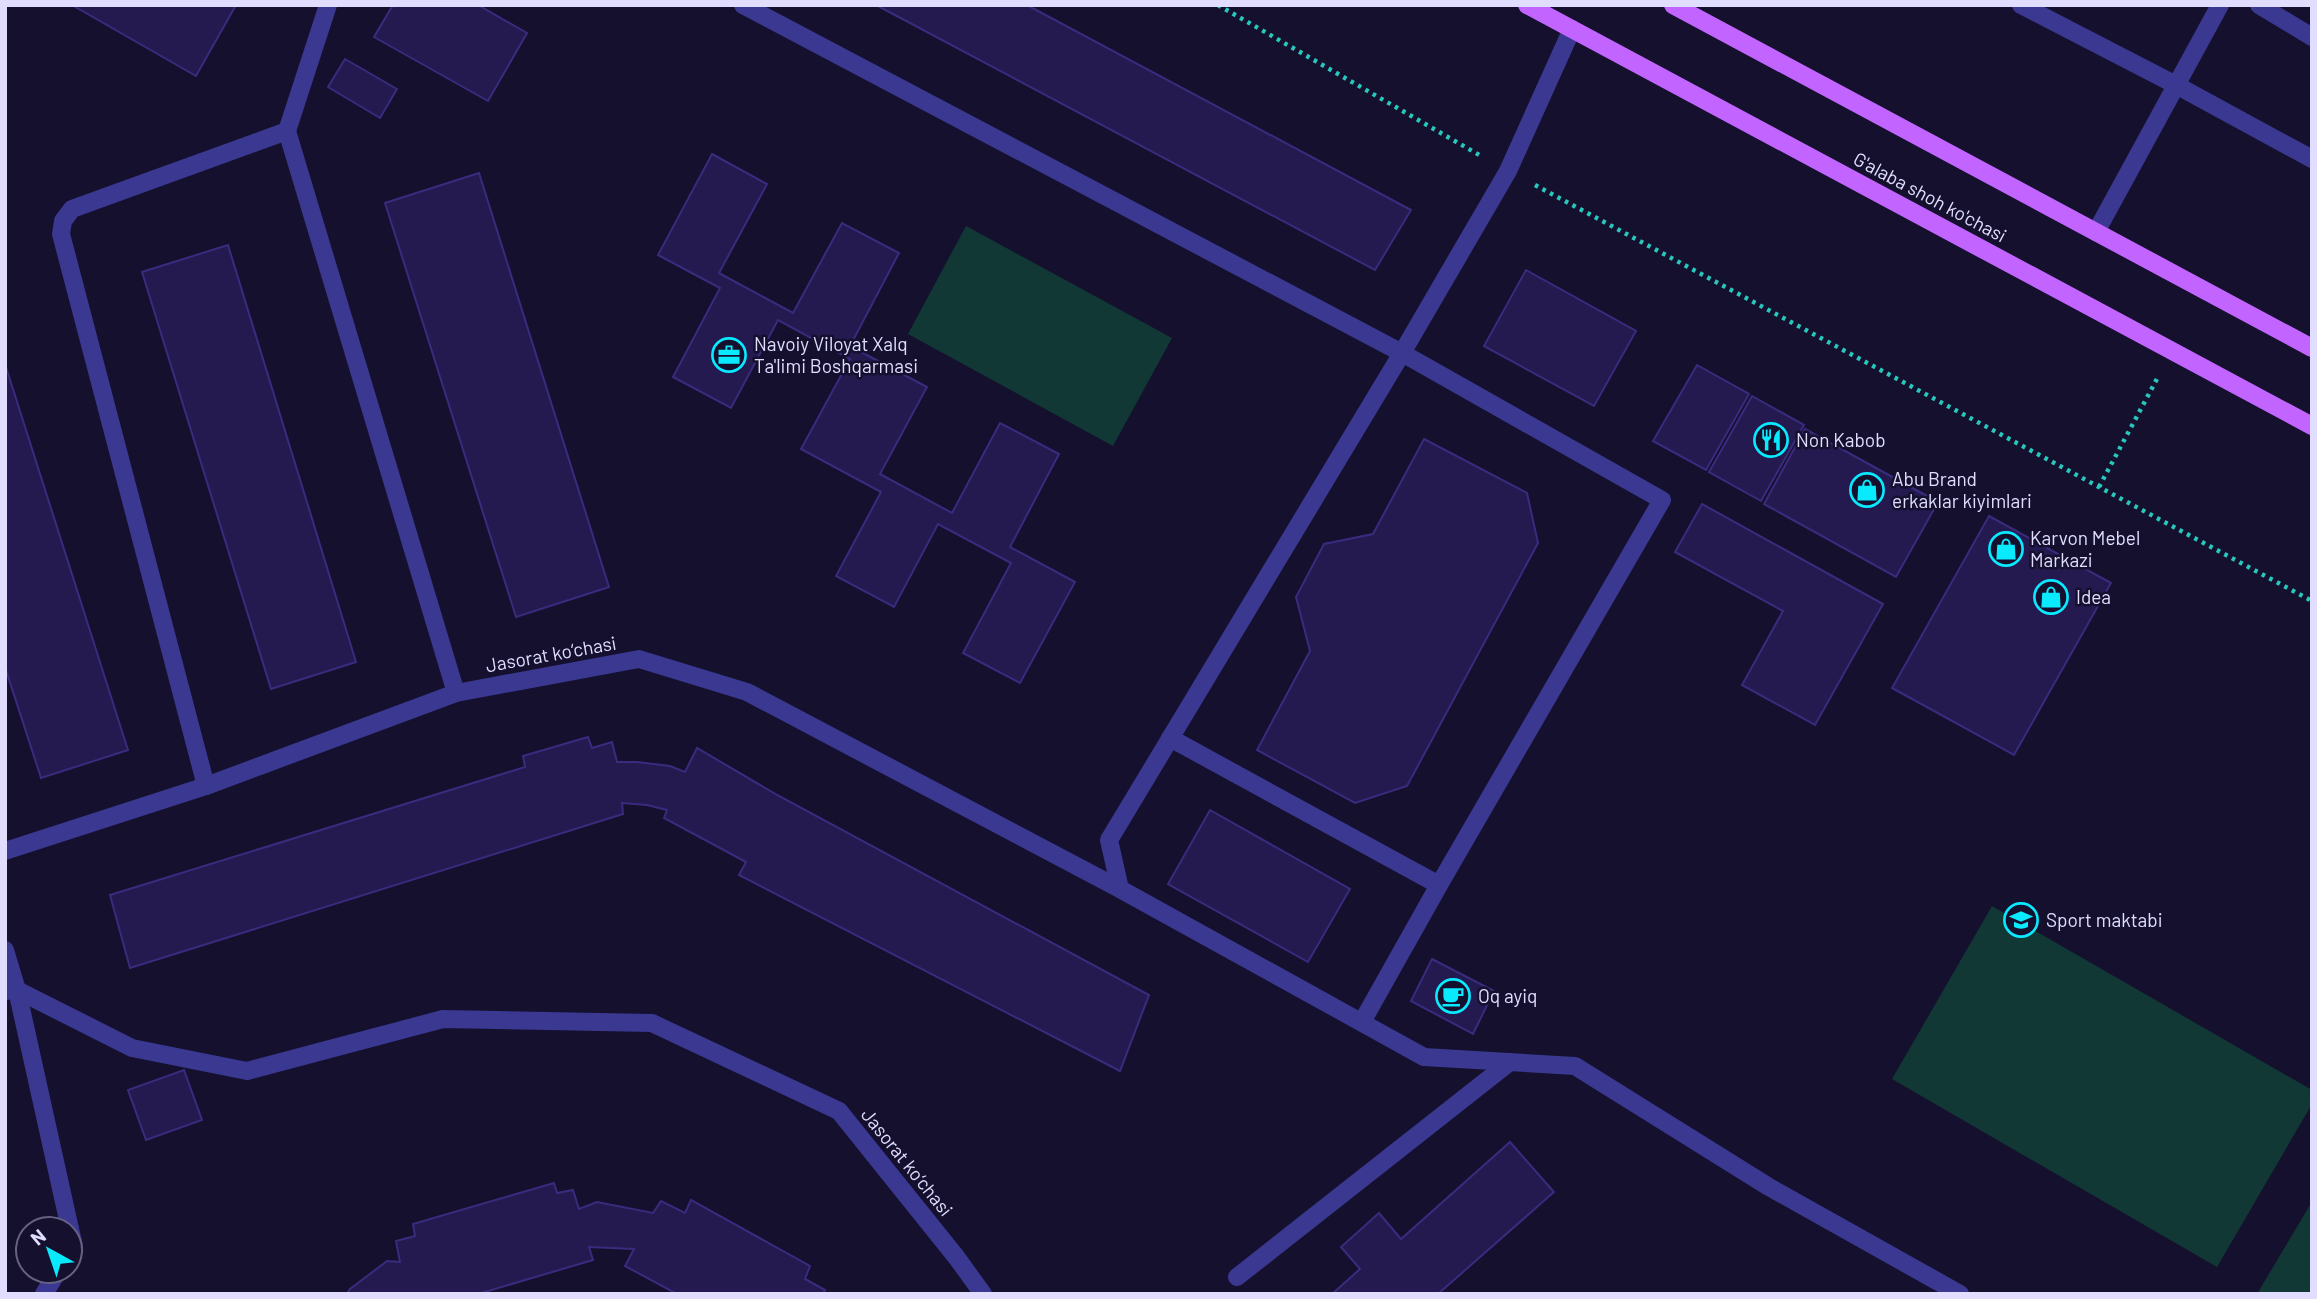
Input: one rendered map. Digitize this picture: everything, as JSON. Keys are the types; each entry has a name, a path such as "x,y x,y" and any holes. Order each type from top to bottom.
{"main road":[{"name":"G'alaba shoh ko'chasi","path":"1527,5 2312,426"},
{"path":"1673,5 2312,348"}],"street":[{"path":"328,5 287,131 456,693"},
{"path":"743,5 1402,353 1662,500 1362,1022"},
{"path":"2021,5 2312,159"},
{"path":"2096,232 2220,5"},
{"path":"2259,5 2312,37"},
{"path":"1120,889 1109,840 1402,353 1508,171 1572,29"},
{"path":"206,786 61,233 63,221 72,209 287,131"},
{"name":"Jasorat ko‘chasi","path":"5,851 206,786 456,693 639,659 747,692 1120,889 1424,1056 1575,1066 1769,1187 1960,1294"},
{"path":"1170,738 1439,885"},
{"path":"5,950 11,990 67,1215"},
{"name":"Jasorat ko‘chasi","path":"11,990 132,1048 247,1071 443,1019 652,1023 839,1111 957,1258 982,1294"},
{"path":"1237,1277 1510,1062"}],"path":[{"path":"1217,5 1508,171 2312,601"},
{"path":"2099,487 2172,351"}],"green space":[{"path":"966,226 1172,338 1113,446 908,334"},
{"path":"1992,906 2312,1090 2312,1104 2217,1267 1892,1079"},
{"path":"2310,1205 2312,1294 2257,1294"}],"building":[{"path":"72,5 236,5 196,76"},
{"path":"393,5 478,5 527,33 488,101 374,37"},
{"path":"876,5 1027,5 1411,210 1375,270"},
{"path":"345,59 397,89 380,118 328,87"},
{"path":"712,154 767,184 719,273 793,313 842,223 899,253 850,346 927,387 880,474 952,513 1000,423 1059,454 1010,547 1075,582 1020,683 963,653 1011,563 938,524 894,607 836,576 881,492 801,449 850,359 778,320 731,408 673,377 720,288 658,255"},
{"path":"479,173 609,587 516,617 385,203"},
{"path":"228,245 356,662 271,689 142,272"},
{"path":"1526,270 1636,331 1594,406 1484,346"},
{"path":"5,364 128,750 41,778 5,667"},
{"path":"1697,365 1749,394 1706,470 1653,441"},
{"path":"1752,396 1804,425 1761,501 1709,472"},
{"path":"1805,429 1938,502 1896,577 1764,504"},
{"path":"1424,439 1527,493 1538,543 1407,786 1355,803 1257,750 1310,651 1296,597 1324,544 1373,534"},
{"path":"1702,504 1883,604 1815,725 1742,685 1783,611 1675,552"},
{"path":"1989,516 2111,583 2014,755 1892,688"},
{"path":"588,737 592,748 612,742 617,762 670,766 685,772 697,748 779,796 1149,995 1120,1071 739,875 746,862 664,818 667,810 647,805 622,803 623,814 130,968 110,895 525,767 523,756"},
{"path":"1210,810 1350,889 1308,962 1168,884"},
{"name":"Oq ayiq","path":"1432,959 1494,991 1473,1034 1411,1001"},
{"path":"184,1070 202,1120 146,1140 128,1090"},
{"path":"1510,1142 1554,1192 1438,1294 1332,1294 1360,1269 1341,1247 1379,1213 1401,1239"},
{"path":"554,1183 557,1193 573,1190 579,1209 597,1202 653,1213 661,1201 685,1213 691,1200 810,1266 805,1279 825,1290 823,1294 677,1294 625,1266 634,1249 589,1247 593,1260 478,1294 347,1294 387,1261 400,1262 396,1241 415,1236 413,1224"}],"place":[{"name":"Navoiy Viloyat Xalq Ta'limi Boshqarmasi","path":"729,355"},
{"name":"Non Kabob","path":"1771,440"},
{"name":"Abu Brand erkaklar kiyimlari","path":"1867,490"},
{"name":"Karvon Mebel Markazi","path":"2006,549"},
{"name":"Idea","path":"2051,597"},
{"name":"Sport maktabi","path":"2021,920"},
{"name":"Oq ayiq","path":"1453,996"}]}
